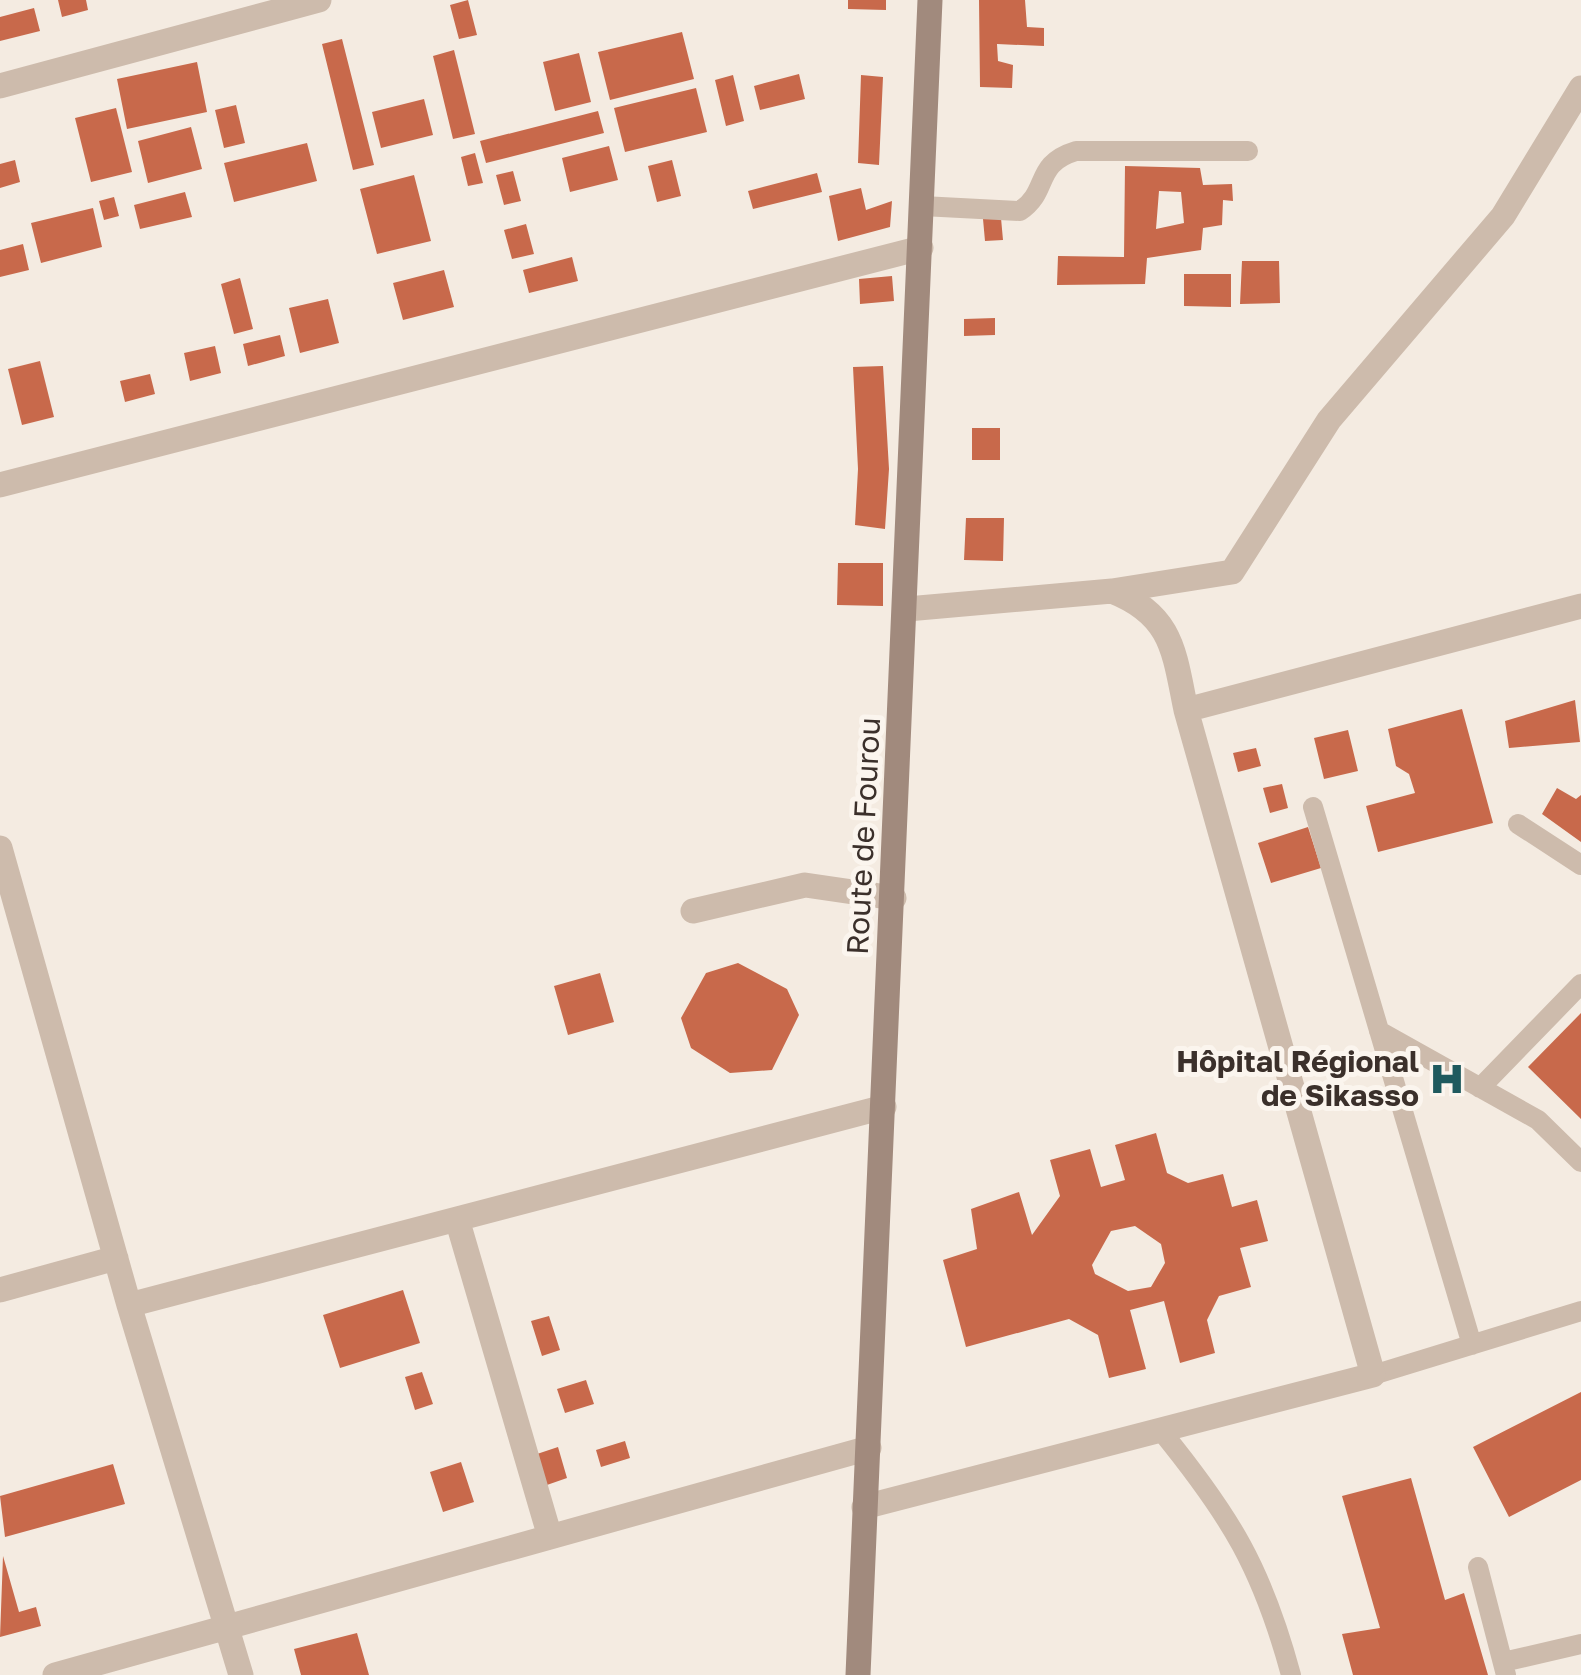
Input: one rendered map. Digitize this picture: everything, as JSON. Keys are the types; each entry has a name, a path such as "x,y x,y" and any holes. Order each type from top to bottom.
{"main road":[{"name":"Route de Fourou","path":"858,1675 907,609 930,0"}],"street":[{"path":"0,86 318,0"},
{"path":"907,609 1112,592 1232,572 1329,420 1504,216 1581,88"},
{"path":"0,484 921,248"},
{"path":"864,1506 1373,1375 1186,710 1172,646 1142,604 1112,592"},
{"path":"1186,710 1581,606"},
{"path":"0,848 5,882 241,1675"},
{"path":"692,911 805,885 894,898"},
{"path":"129,1305 884,1107"},
{"path":"457,1219 550,1536"},
{"path":"0,1290 116,1258"},
{"path":"55,1675 869,1448"}],"lane":[{"path":"922,206 1020,210 1032,203 1046,168 1058,157 1076,151 1248,151"},
{"path":"1314,806 1472,1344"},
{"path":"1518,824 1581,866"},
{"path":"1480,1088 1581,984"},
{"path":"1379,1031 1538,1120 1581,1162"},
{"path":"1373,1375 1581,1311"},
{"path":"1162,1432 1221,1506 1257,1570 1291,1675"},
{"path":"1478,1567 1505,1668 1581,1644"}],"building":[{"path":"58,0 86,0 88,10 62,17"},
{"path":"468,0 477,35 459,39 450,5"},
{"path":"848,0 886,0 886,10 848,9"},
{"path":"979,0 1025,0 1027,27 1044,28 1044,46 997,44 998,61 1013,65 1012,88 980,87"},
{"path":"34,8 40,31 0,41 0,17"},
{"path":"682,32 694,79 610,100 598,52"},
{"path":"342,39 374,165 353,170 322,44"},
{"path":"454,50 475,134 453,139 433,56"},
{"path":"579,53 591,102 555,111 543,62"},
{"path":"197,62 207,112 127,129 117,79"},
{"path":"799,74 805,99 760,110 754,86"},
{"path":"733,75 744,121 726,126 715,80"},
{"path":"861,75 883,77 879,165 858,163"},
{"path":"696,88 707,132 625,152 614,108"},
{"path":"424,99 433,135 381,148 372,112"},
{"path":"236,105 245,143 224,148 215,110"},
{"path":"116,108 132,172 91,182 75,118"},
{"path":"598,111 604,133 486,163 480,141"},
{"path":"191,127 202,169 148,183 138,141"},
{"path":"307,143 317,181 234,202 224,163"},
{"path":"609,146 618,180 570,192 562,158"},
{"path":"475,153 483,183 468,186 461,157"},
{"path":"15,160 20,182 0,188 0,164"},
{"path":"672,160 681,196 657,202 648,166"},
{"path":"1125,166 1200,168 1203,185 1232,184 1233,201 1223,200 1222,225 1203,228 1201,250 1147,258 1145,284 1057,285 1058,256 1124,257","holes":["1159,191 1181,192 1184,223 1156,229"]},
{"path":"513,171 521,201 504,205 496,175"},
{"path":"817,173 822,192 753,209 748,191"},
{"path":"414,175 431,241 377,254 360,189"},
{"path":"861,188 866,210 892,201 890,227 838,241 829,196"},
{"path":"185,192 192,217 140,229 134,205"},
{"path":"114,197 119,216 104,220 99,201"},
{"path":"93,208 102,247 41,263 31,223"},
{"path":"1001,218 1003,240 985,241 983,219"},
{"path":"526,224 534,254 512,259 504,230"},
{"path":"23,244 29,270 0,277 0,250"},
{"path":"572,257 578,281 529,293 523,270"},
{"path":"1242,261 1279,261 1280,303 1240,304"},
{"path":"444,270 454,307 403,320 393,283"},
{"path":"1184,274 1231,274 1231,307 1184,306"},
{"path":"892,276 894,301 860,304 859,279"},
{"path":"240,278 253,329 234,334 221,284"},
{"path":"328,299 339,343 300,353 289,308"},
{"path":"995,318 995,335 964,336 964,319"},
{"path":"280,335 285,356 248,366 243,344"},
{"path":"215,346 221,373 190,381 184,353"},
{"path":"40,361 54,417 22,425 8,369"},
{"path":"883,366 889,469 885,529 855,525 858,469 853,367"},
{"path":"150,374 155,394 125,402 120,381"},
{"path":"972,428 1000,428 1000,460 972,460"},
{"path":"966,518 1004,518 1003,561 964,560"},
{"path":"838,563 883,563 883,606 837,605"},
{"path":"1575,700 1580,742 1509,748 1505,721"},
{"path":"1462,709 1493,823 1378,852 1366,806 1415,793 1409,774 1396,766 1388,729"},
{"path":"1348,730 1358,771 1324,779 1314,738"},
{"path":"1256,748 1261,766 1238,772 1233,753"},
{"path":"1282,784 1288,808 1270,813 1263,788"},
{"path":"1557,788 1576,799 1581,795 1581,842 1542,814"},
{"path":"1308,827 1321,868 1271,883 1258,843"},
{"path":"738,963 787,989 799,1015 772,1070 730,1073 691,1048 681,1018 706,973"},
{"path":"600,973 614,1022 568,1035 554,986"},
{"path":"1581,1013 1581,1119 1528,1067"},
{"path":"1156,1133 1167,1173 1188,1183 1223,1174 1232,1207 1257,1200 1268,1241 1240,1248 1251,1287 1219,1296 1207,1320 1215,1353 1180,1363 1164,1301 1130,1310 1146,1369 1109,1378 1098,1335 1069,1319 966,1347 943,1260 977,1249 971,1209 1019,1192 1032,1235 1060,1196 1050,1160 1090,1149 1101,1187 1125,1180 1115,1145","holes":["1135,1226 1161,1244 1165,1263 1151,1287 1128,1291 1095,1274 1092,1265 1111,1231"]},
{"path":"403,1290 420,1343 340,1368 323,1315"},
{"path":"549,1316 560,1350 542,1356 531,1321"},
{"path":"422,1372 433,1404 415,1410 405,1377"},
{"path":"586,1380 594,1404 565,1413 557,1389"},
{"path":"1581,1392 1581,1480 1509,1517 1473,1447"},
{"path":"625,1441 630,1458 601,1467 596,1450"},
{"path":"558,1447 567,1478 544,1486 534,1455"},
{"path":"461,1462 474,1502 443,1512 430,1472"},
{"path":"113,1464 125,1504 5,1537 0,1496"},
{"path":"1411,1478 1445,1600 1464,1593 1488,1675 1353,1675 1342,1634 1380,1628 1342,1496"},
{"path":"3,1556 19,1612 36,1607 41,1626 0,1637"},
{"path":"357,1633 369,1675 301,1675 294,1649"}],"place":[{"name":"Hôpital Régional de Sikasso","path":"1447,1079"}]}
